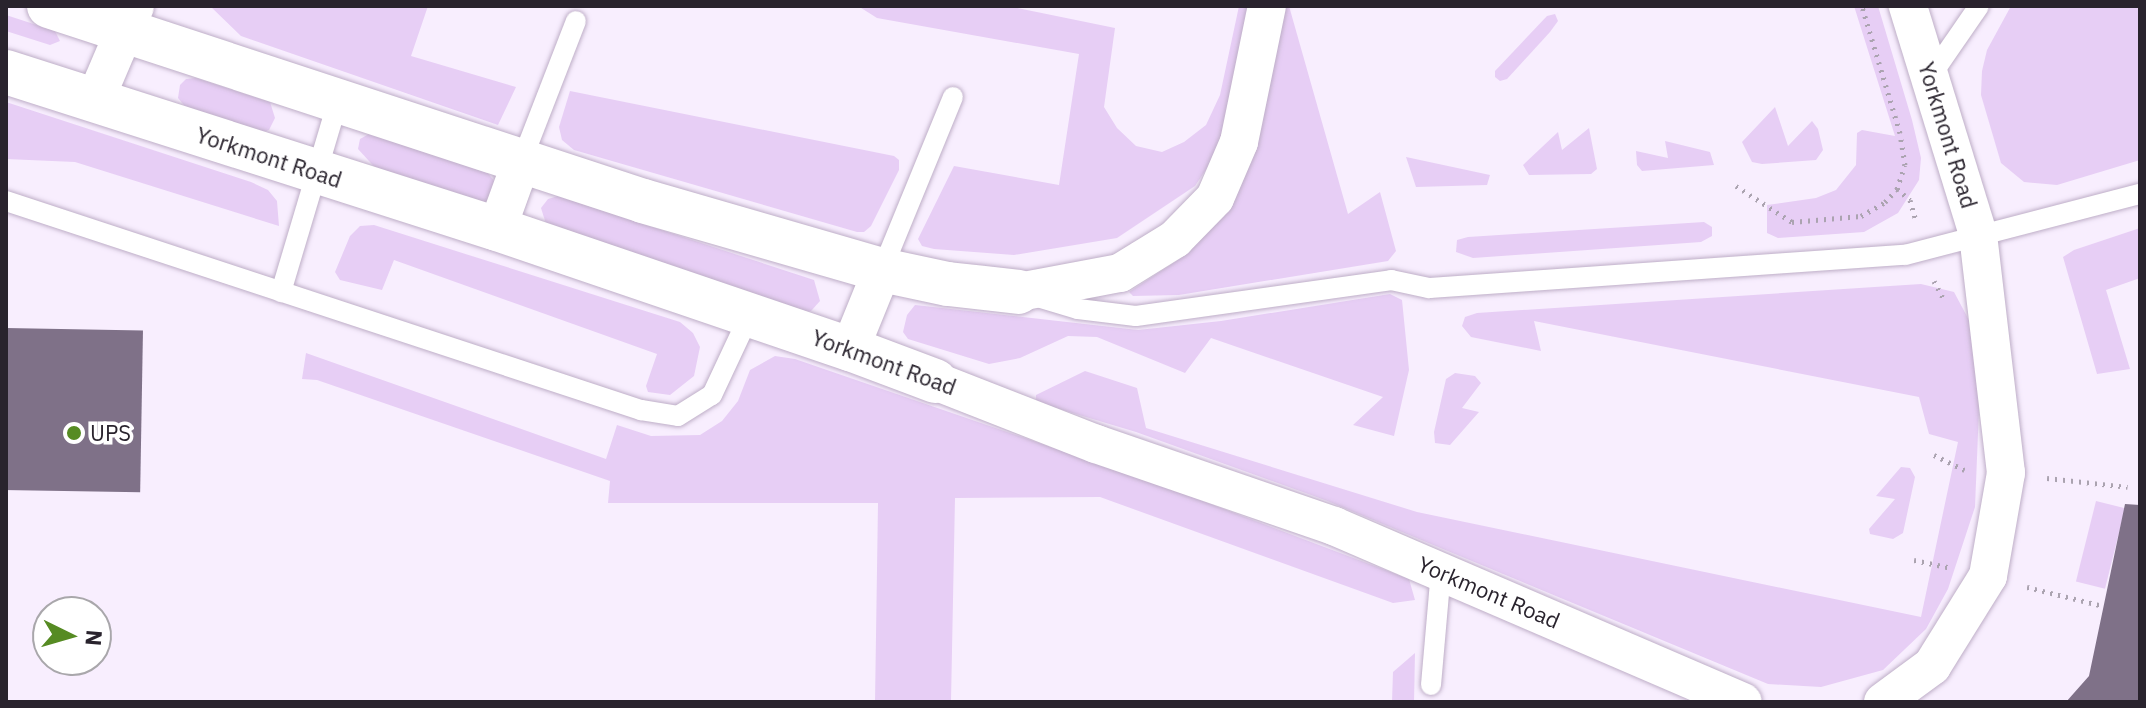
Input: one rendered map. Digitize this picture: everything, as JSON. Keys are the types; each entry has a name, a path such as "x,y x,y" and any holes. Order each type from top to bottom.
{"street":[{"path":"49,6 130,18 338,101 643,201 882,270 948,284 1019,292 1120,273 1175,239 1215,198 1239,142 1267,6"},
{"name":"Yorkmont Road","path":"1883,702 1932,666 1988,576 2006,473 1978,234 1908,6"},
{"path":"95,100 130,18"},
{"name":"Yorkmont Road","path":"6,72 497,229 850,349 1096,444 1334,526 1743,702"},
{"path":"497,229 522,160"},
{"path":"850,349 882,270"}],"lane":[{"path":"1930,77 1979,6"},
{"path":"522,160 576,21"},
{"path":"882,270 953,97"},
{"path":"281,292 338,101"},
{"path":"1019,292 1078,309 1136,316 1391,280 1429,288 1905,255 2140,194"},
{"path":"6,201 641,410 678,416 712,395 750,314"},
{"path":"1431,685 1441,571"}],"path":[{"path":"1736,186 1792,222 1861,216 1885,202 1897,189 1905,165 1900,133 1862,6"},
{"path":"1934,455 1966,471"}],"shaded area":[{"path":"210,6 428,6 411,56 516,87 498,125 241,36"},
{"path":"858,6 1007,6 1115,28 1104,107 1117,128 1136,146 1162,152 1184,142 1206,125 1220,95 1239,6 1253,6 1223,144 1195,186 1117,238 1014,255 934,249 922,246 918,239 954,166 1059,185 1079,54 877,18"},
{"path":"1278,6 1289,6 1348,214 1380,192 1396,251 1388,261 1179,295 1133,296 1129,292 1187,254 1217,221"},
{"path":"1854,6 1878,6 1921,158 1919,180 1898,213 1864,232 1778,238 1767,233 1767,205 1816,198 1836,190 1856,165 1857,133 1862,130 1895,136"},
{"path":"2011,6 2140,6 2140,160 2057,185 2024,182 2001,163 1981,95 1982,71 1987,50"},
{"path":"1555,14 1558,21 1550,32 1507,79 1500,81 1495,77 1495,71 1547,16"},
{"path":"6,15 55,31 60,41 50,45 6,31"},
{"path":"196,78 270,102 275,118 269,130 259,134 188,110 178,98 180,85 186,79"},
{"path":"570,91 894,156 899,160 899,170 871,226 864,232 857,232 574,150 562,140 559,127"},
{"path":"6,102 251,182 268,190 277,201 279,226 75,162 6,159"},
{"path":"1775,107 1788,146 1812,121 1818,129 1823,150 1816,160 1752,162 1742,142"},
{"path":"1589,128 1597,169 1591,174 1529,175 1523,165 1558,132 1562,150"},
{"path":"369,134 488,173 494,181 495,193 485,202 380,173 358,149 360,139"},
{"path":"1665,141 1710,152 1714,165 1642,171 1637,165 1636,151 1668,158"},
{"path":"1406,157 1490,175 1487,185 1416,187"},
{"path":"558,196 814,280 820,301 811,311 801,313 547,227 541,208 548,199"},
{"path":"1704,222 1712,227 1712,236 1701,242 1473,258 1456,252 1457,240 1468,237"},
{"path":"374,225 680,322 693,333 700,347 694,376 670,395 648,392 646,386 657,354 394,260 382,290 340,280 335,272 350,236 360,226"},
{"path":"2140,228 2140,278 2106,290 2130,369 2097,374 2063,257 2074,250"},
{"path":"1921,284 1954,292 1970,322 1981,360 1975,507 1948,589 1926,629 1883,670 1821,687 1768,684 1325,500 1136,432 1036,402 1036,395 1085,371 1137,388 1146,428 1417,512 1921,617 1958,442 1929,434 1919,397 1534,321 1541,351 1471,337 1462,326 1465,317 1477,313"},
{"path":"1390,294 1402,300 1409,370 1394,436 1353,425 1383,397 1211,338 1185,373 1097,337 1068,336 1020,358 989,364 908,339 903,332 907,315 915,305 1138,330 1221,321"},
{"path":"306,353 606,459 617,425 651,436 700,435 722,421 738,401 750,370 775,356 795,359 1155,483 1409,579 1415,600 1393,603 1100,497 955,498 951,702 875,702 878,503 608,503 610,481 317,380 302,379"},
{"path":"1455,373 1475,376 1481,383 1462,408 1479,412 1450,445 1435,443 1434,432 1446,379"},
{"path":"1901,467 1910,468 1915,477 1903,533 1893,539 1870,534 1869,529 1895,499 1876,496"},
{"path":"2096,501 2125,508 2105,589 2076,582"},
{"path":"1415,653 1414,702 1392,702 1393,672"}],"building":[{"name":"UPS","path":"6,328 143,330 140,492 6,490"},
{"path":"2125,504 2140,505 2140,702 2066,702 2089,676"}],"place":[{"name":"UPS","path":"74,433"}]}
